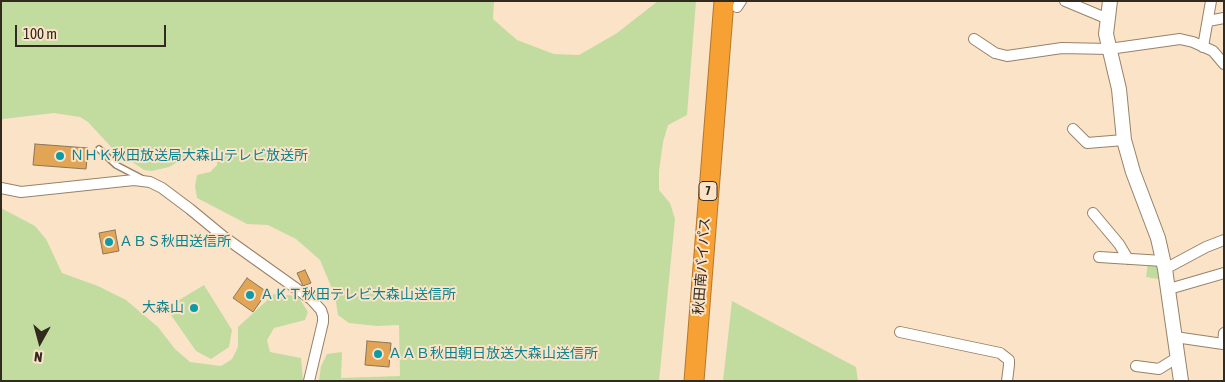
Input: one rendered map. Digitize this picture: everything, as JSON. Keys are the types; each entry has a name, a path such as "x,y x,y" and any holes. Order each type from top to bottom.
{"highway":[{"name":"秋田南バイパス","path":"694,381 734,3"}],"street":[{"path":"1065,1 1108,18"},
{"path":"1110,1 1106,34 1119,89 1124,140 1133,172 1158,238 1169,289 1181,381"},
{"path":"1203,47 1211,1"},
{"path":"1208,21 1224,18"},
{"path":"974,39 994,52 1007,56 1062,48 1109,49 1180,39 1193,42 1213,51 1224,64"},
{"path":"1073,129 1087,143 1124,140"},
{"path":"1,188 21,192 134,180 150,182 162,188 190,208 224,237 316,304 321,310 323,319 309,381"},
{"path":"1093,213 1128,258"},
{"path":"1099,257 1128,258 1164,265 1224,240"},
{"path":"1169,289 1224,272"},
{"path":"900,332 1000,353 1009,360 1007,381"},
{"path":"1175,337 1223,340"},
{"path":"1136,366 1159,369 1178,357"}],"lane":[{"path":"99,149 116,165 150,182"}],"green space":[{"path":"1,1 494,1 493,19 517,40 554,54 579,55 617,33 658,1 696,1 687,115 668,125 663,142 659,171 659,190 670,203 675,219 659,381 319,381 321,366 327,354 342,352 341,378 400,376 399,325 377,326 349,323 338,315 335,296 320,260 296,239 268,225 247,224 197,198 195,186 197,175 210,172 217,165 217,159 208,152 195,152 169,167 152,171 144,170 112,148 88,122 80,117 54,113 3,119 1,123"},
{"path":"1,208 35,226 46,239 62,273 98,286 126,300 158,327 175,349 190,362 221,366 232,359 238,347 238,327 274,294 298,296 308,312 305,320 274,328 267,340 270,352 301,358 303,381 1,381"},
{"path":"1148,262 1160,263 1164,280 1146,277"},
{"path":"204,285 232,330 229,347 211,359 196,351 166,308"},
{"path":"732,301 856,367 858,381 723,381"}],"building":[{"name":"ＮＨＫ秋田放送局大森山テレビ放送所","path":"35,144 88,148 86,169 33,165"},
{"name":"ＡＢＳ秋田送信所","path":"115,230 119,251 103,254 99,233"},
{"path":"305,270 311,283 303,286 297,273"},
{"name":"ＡＫＴ秋田テレビ大森山送信所","path":"247,278 267,292 253,312 233,298"},
{"name":"ＡＡＢ秋田朝日放送大森山送信所","path":"367,341 391,343 389,367 365,365"}],"place":[{"name":"ＮＨＫ秋田放送局大森山テレビ放送所","path":"60,156"},
{"name":"ＡＢＳ秋田送信所","path":"109,242"},
{"name":"ＡＫＴ秋田テレビ大森山送信所","path":"250,295"},
{"name":"大森山","path":"194,308"},
{"name":"ＡＡＢ秋田朝日放送大森山送信所","path":"378,354"}]}
